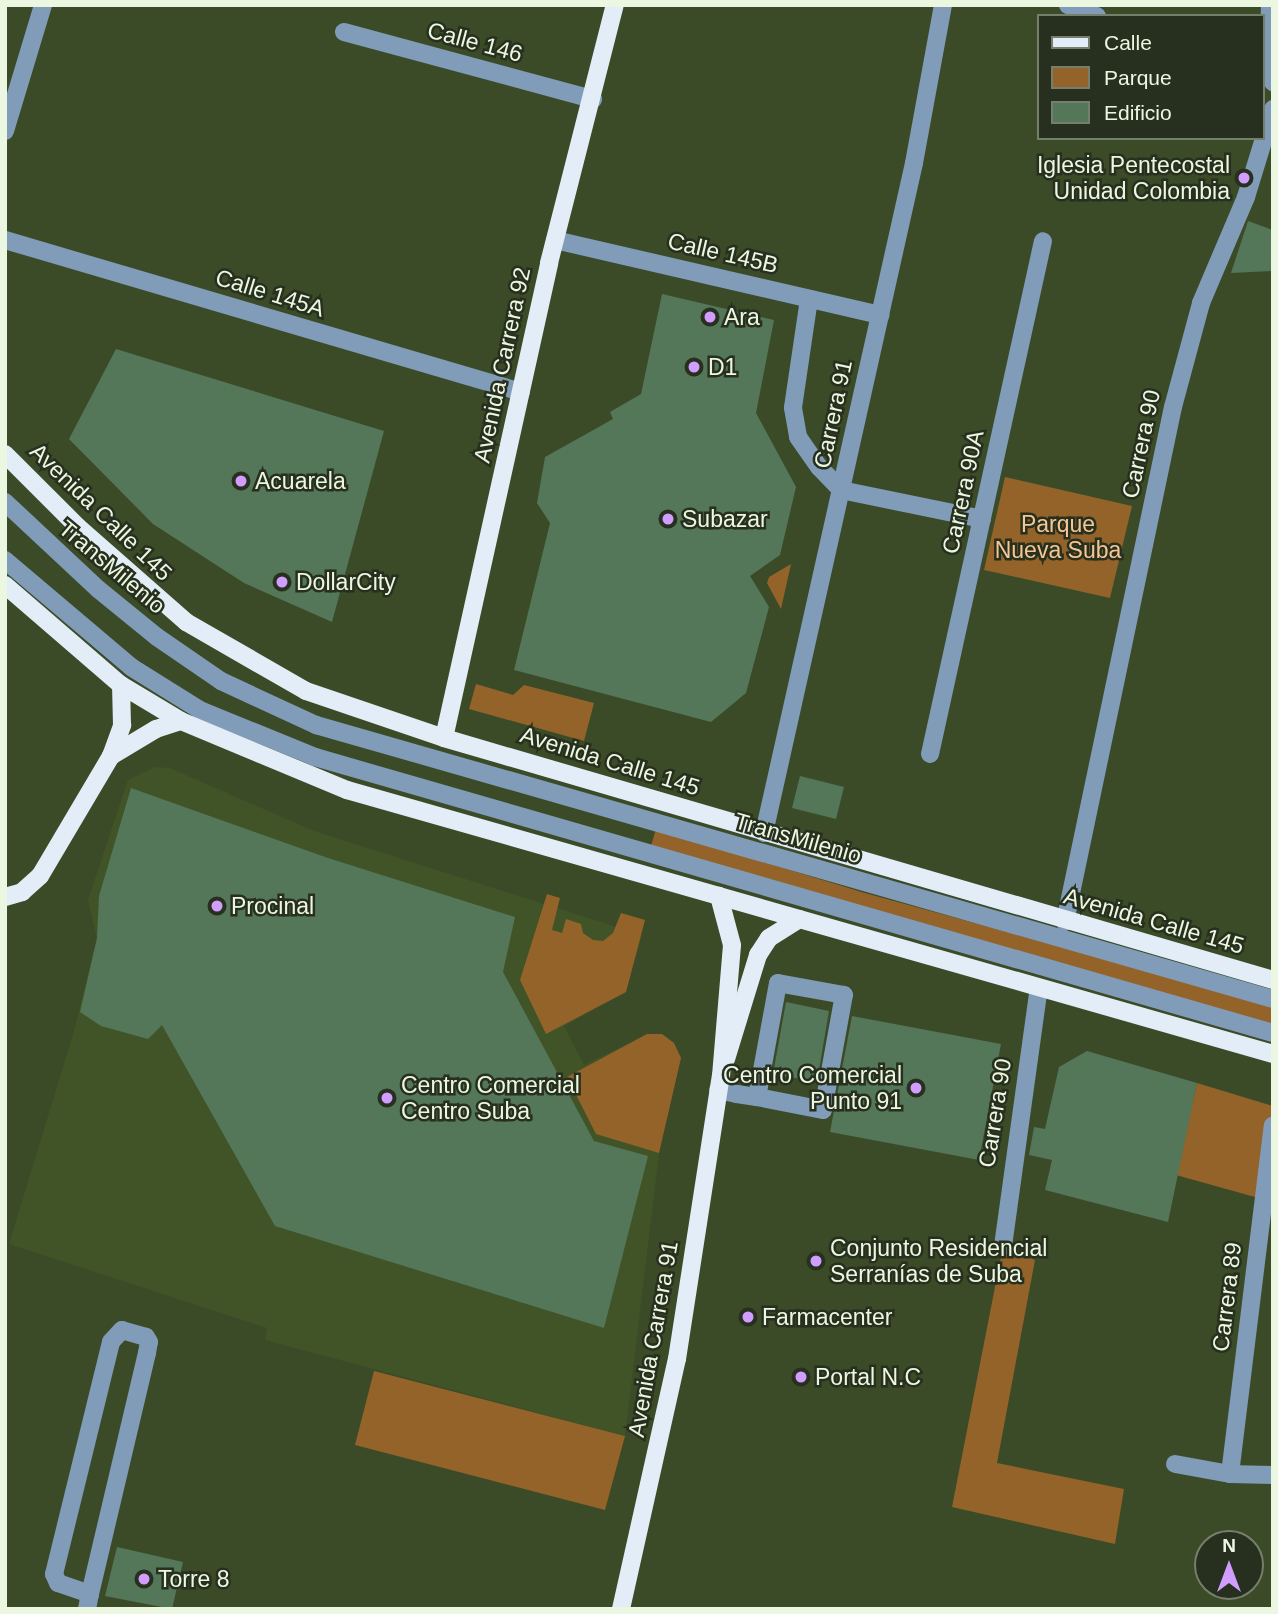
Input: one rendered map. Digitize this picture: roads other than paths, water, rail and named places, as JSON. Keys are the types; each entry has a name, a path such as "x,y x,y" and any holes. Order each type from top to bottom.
{"main road":[{"name":"Avenida Carrera 92","path":"444,738 555,240 615,5"},
{"name":"Avenida Calle 145","path":"5,454 160,601 214,642 327,700 444,738 764,833 1273,980"},
{"path":"5,585 121,685 181,721 346,790 1273,1054"},
{"path":"5,897 22,892 40,876 111,756 122,725 121,685"},
{"path":"111,756 156,729 181,721"},
{"name":"Avenida Carrera 91","path":"621,1609 675,1368 719,1083 722,1015 732,945 719,896"},
{"name":"Avenida Carrera 91","path":"719,1083 758,955 769,938 800,919"}],"street":[{"path":"5,131 43,5"},
{"name":"Carrera 91","path":"764,833 880,315 943,5"},
{"path":"1068,5 1092,14"},
{"path":"1268,71 1270,5"},
{"name":"Calle 146","path":"344,32 593,99"},
{"name":"Carrera 90","path":"1264,138 1273,109"},
{"name":"Carrera 90","path":"1065,922 1173,407 1201,303 1246,197 1263,140"},
{"name":"Calle 145A","path":"5,240 521,393"},
{"name":"Calle 145B","path":"555,240 880,315"},
{"name":"Carrera 90A","path":"930,754 1044,241"},
{"path":"809,299 793,408 795,425 805,447 841,491 982,519"},
{"name":"TransMilenio","path":"5,502 98,589 157,637 221,681 316,725 1273,999"},
{"path":"5,560 131,667 200,710 315,757 1273,1033"},
{"path":"719,1083 757,1097 823,1110 844,995 778,983 757,1097"},
{"name":"Carrera 90","path":"1003,1246 1039,988"},
{"name":"Carrera 89","path":"1230,1474 1273,1126"},
{"path":"122,1330 146,1337 149,1342 89,1601 58,1583 54,1574 111,1342 122,1330"},
{"path":"1175,1464 1230,1474 1273,1475"}],"place":[{"name":"Iglesia Pentecostal Unidad Colombia","path":"1244,178"},
{"name":"Ara","path":"710,317"},
{"name":"D1","path":"694,367"},
{"name":"Acuarela","path":"241,481"},
{"name":"Subazar","path":"668,519"},
{"name":"DollarCity","path":"282,582"},
{"name":"Procinal","path":"217,906"},
{"name":"Centro Comercial Punto 91","path":"916,1088"},
{"name":"Centro Comercial Centro Suba","path":"387,1098"},
{"name":"Conjunto Residencial Serranías de Suba","path":"816,1261"},
{"name":"Farmacenter","path":"748,1317"},
{"name":"Portal N.C","path":"801,1377"},
{"name":"Torre 8","path":"144,1579"}],"park label":[{"name":"Parque Nueva Suba","path":"1058,537"}]}
